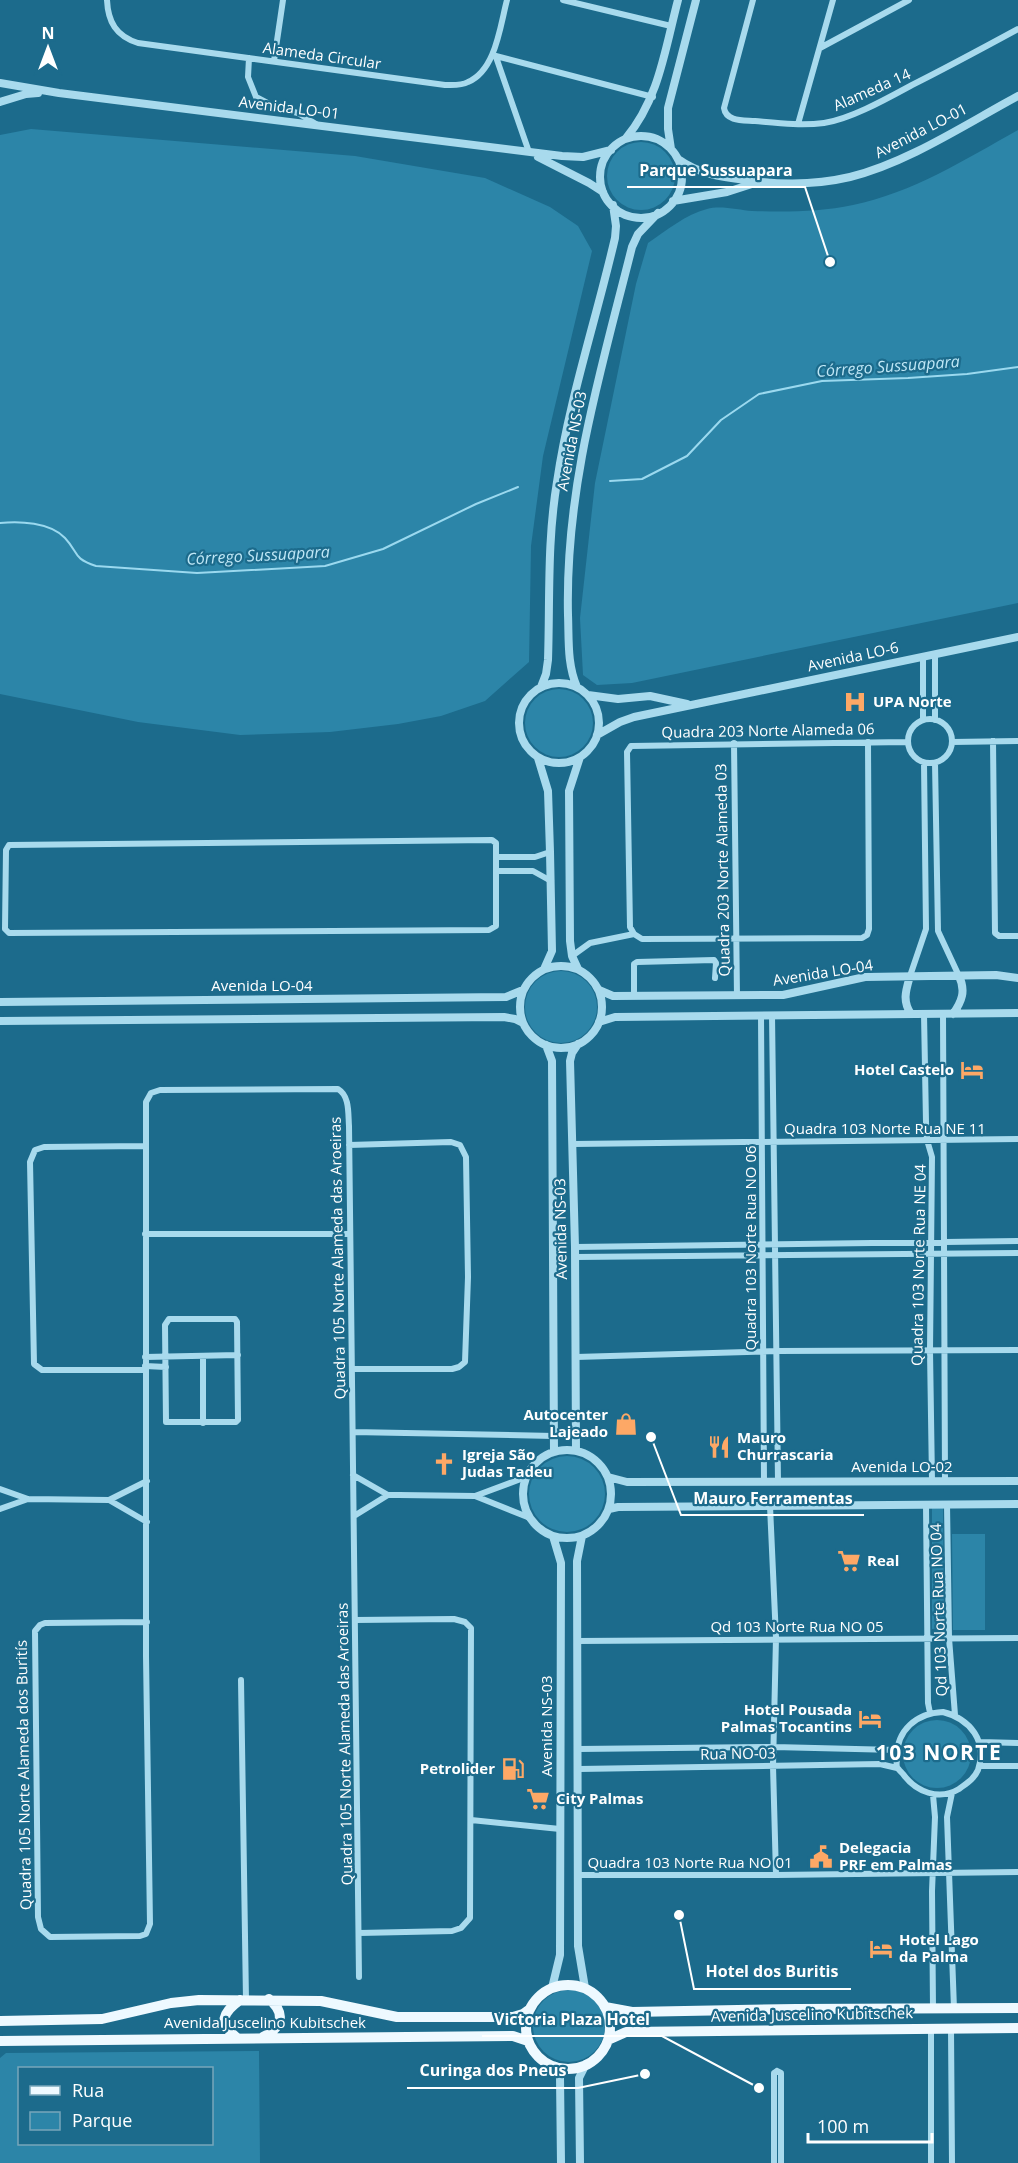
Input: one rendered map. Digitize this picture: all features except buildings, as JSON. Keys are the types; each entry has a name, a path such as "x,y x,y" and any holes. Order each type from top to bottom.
{"main road":[{"path":"530,2009 526,2024 528,2041 538,2056 555,2066 573,2068 586,2064 598,2055 608,2040 610,2022 605,2007 598,1997 585,1988 571,1985 552,1988"},
{"name":"Avenida Juscelino Kubitschek","path":"0,2021 102,2019 178,2001 243,2000 325,2001 382,2015 402,2017 513,2017 530,2009 539,1996 552,1988"},
{"path":"237,2038 227,2028 225,2018 229,2009 243,2000"},
{"path":"260,2038 273,2031 279,2023 278,2010 269,2000"},
{"name":"Avenida Juscelino Kubitschek","path":"605,2007 632,2012 1018,2008"},
{"name":"Avenida Juscelino Kubitschek","path":"608,2040 626,2032 1018,2028"},
{"name":"Avenida Juscelino Kubitschek","path":"0,2041 513,2036 528,2041"}],"street":[{"name":"Alameda Circular","path":"107,0 110,20 114,27 129,40 138,43 445,85 467,83 494,56 507,0"},
{"path":"274,61 284,0"},
{"path":"502,0 507,0"},
{"path":"563,0 671,26"},
{"path":"658,213 649,216 634,216 622,212 604,193 601,170 610,150 626,139 644,115 653,97 678,0"},
{"path":"671,150 668,112 696,0"},
{"name":"Alameda 14","path":"753,0 725,106 725,114 729,117 745,120 798,124 824,123 881,102 1018,29"},
{"path":"798,124 832,0"},
{"path":"820,48 909,0"},
{"path":"494,56 653,97"},
{"path":"494,56 529,152"},
{"path":"249,57 248,76 256,97 277,108 298,113 317,125"},
{"path":"0,84 59,93"},
{"path":"0,102 27,94 59,93"},
{"name":"Avenida LO-01","path":"59,93 579,158 610,150"},
{"name":"Avenida LO-01","path":"678,159 708,175 760,182 821,182 846,178 872,171 912,153 1018,96"},
{"path":"626,139 638,136 649,137 662,142 678,159 682,181 673,201"},
{"name":"Avenida LO-01","path":"514,151 550,162 604,193"},
{"name":"Avenida LO-01","path":"673,201 727,192 760,182"},
{"name":"Avenida NS-03","path":"577,687 570,662 567,592 576,480 587,426 632,247 638,234 673,201"},
{"name":"Avenida NS-03","path":"523,990 531,978 544,969 552,951 551,881 548,791 538,758 523,742 518,721 520,710 526,699 541,687 546,674 550,551 557,481 568,425 614,242 616,226 613,205"},
{"name":"Avenida LO-6","path":"597,735 625,719 1018,637"},
{"path":"935,654 935,720"},
{"path":"923,657 923,720"},
{"path":"538,758 562,763 580,757 591,747 599,724 598,713 588,695 577,687 561,682 541,687"},
{"path":"588,695 612,699 654,697 694,704"},
{"path":"923,720 935,720 948,728 952,742 948,755 935,763 924,763 914,757 907,742 912,728 923,720"},
{"path":"993,741 996,935 1018,936"},
{"path":"952,742 1018,741"},
{"path":"572,956 590,943 634,934 642,939 862,938 869,933 868,742"},
{"name":"Quadra 203 Norte Alameda 06","path":"634,934 630,927 627,752 629,747 636,744 907,742"},
{"name":"Quadra 203 Norte Alameda 03","path":"734,743 737,996"},
{"path":"578,969 572,956 569,791 580,757"},
{"path":"911,1014 906,1006 905,997 926,929 924,763"},
{"path":"935,763 938,931 959,976 963,991 961,1001 948,1014 944,1140 945,1480"},
{"path":"492,840 496,843 496,857 496,926 489,930 9,933 5,929 6,850 9,845 492,840"},
{"path":"496,857 535,857 550,852"},
{"path":"496,871 532,871 551,881"},
{"path":"634,996 633,969 637,962 713,959 716,963 715,978"},
{"path":"544,969 559,965 578,969 590,976 599,990 603,1006 599,1022"},
{"name":"Avenida LO-04","path":"599,990 613,996 737,996 792,994 865,977 996,975 1018,978"},
{"path":"523,990 520,1003 523,1023 533,1037 546,1045 564,1048 578,1044"},
{"name":"Avenida LO-04","path":"0,1002 506,997 523,990"},
{"path":"599,1022 615,1017 1018,1013"},
{"name":"Quadra 103 Norte Rua NE 04","path":"924,1014 927,1140 932,1157 930,1351 932,1481"},
{"name":"Quadra 103 Norte Rua NO 06","path":"760,1015 763,1142 764,1482"},
{"name":"Quadra 103 Norte Rua NO 06","path":"772,1015 778,1481"},
{"path":"0,1021 504,1017 523,1023"},
{"name":"Avenida NS-03","path":"576,1451 575,1252 570,1061 578,1044 592,1034 599,1022"},
{"name":"Avenida NS-03","path":"546,1045 552,1061 554,1452"},
{"name":"Quadra 105 Norte Alameda das Aroeiras","path":"38,1925 46,1935 54,1937 140,1936 148,1932 150,1919 145,1368 146,1102 151,1093 156,1090 333,1088 342,1091 346,1099 349,1145 359,1977"},
{"name":"Quadra 103 Norte Rua NE 11","path":"573,1144 1018,1139"},
{"path":"349,1145 451,1142 460,1145 466,1157 468,1277 465,1362 459,1367 452,1369 352,1369"},
{"path":"145,1146 44,1147 35,1150 30,1162 34,1364 42,1370 166,1367"},
{"path":"145,1234 350,1234"},
{"path":"575,1252 763,1243 1018,1241"},
{"path":"575,1252 763,1255 1018,1253"},
{"path":"169,1319 236,1319 238,1355 238,1420 233,1423 166,1422 165,1325 169,1319"},
{"path":"576,1357 763,1351 1018,1350"},
{"path":"145,1357 238,1355"},
{"path":"203,1356 203,1423"},
{"path":"353,1432 554,1436"},
{"path":"576,1451 594,1459 608,1477 609,1509 595,1529 582,1536 568,1539 553,1536 540,1529 530,1518 524,1505 523,1491 526,1477 539,1460 554,1452 576,1451"},
{"path":"353,1474 388,1495 475,1496 526,1477"},
{"name":"Avenida LO-02","path":"608,1477 627,1482 1018,1480"},
{"path":"0,1489 28,1498 109,1500 147,1481"},
{"path":"354,1516 388,1495"},
{"path":"475,1496 530,1518"},
{"path":"0,1509 28,1498"},
{"path":"109,1500 147,1522"},
{"path":"926,1504 928,1703 930,1713"},
{"name":"Qd 103 Norte Rua NO 04","path":"947,1504 949,1638 955,1715"},
{"path":"609,1509 618,1507 1018,1504"},
{"path":"770,1506 776,1638 773,1766 776,1875"},
{"name":"Avenida NS-03","path":"552,1988 560,1954 561,1563 553,1536"},
{"name":"Avenida NS-03","path":"582,1536 577,1561 578,1875 579,1957 585,1988"},
{"path":"355,1620 454,1618 470,1626 471,1913 467,1924 452,1931 359,1933"},
{"name":"Quadra 105 Norte Alameda dos Buritís","path":"38,1925 35,1631 45,1623 147,1622"},
{"name":"Qd 103 Norte Rua NO 05","path":"577,1641 1018,1638"},
{"path":"241,1680 243,2000"},
{"path":"943,1712 955,1715 967,1722 980,1742 979,1766 970,1781 952,1793 933,1795 908,1781 897,1768 897,1750 901,1736 908,1725 918,1717 943,1712"},
{"path":"980,1742 1018,1743"},
{"path":"578,1749 774,1747 897,1750"},
{"name":"Rua NO-03","path":"579,1768 880,1764 897,1768"},
{"path":"979,1766 1018,1766"},
{"path":"952,1793 947,1817 954,2009"},
{"path":"933,1795 935,1811 933,2009"},
{"path":"471,1820 560,1829"},
{"name":"Quadra 103 Norte Rua NO 01","path":"578,1875 1018,1872"},
{"path":"931,2029 931,2163"},
{"path":"951,2029 952,2163"},
{"path":"580,2163 579,2078 586,2064"},
{"path":"555,2066 560,2077 561,2163"},
{"path":"774,2163 774,2073 777,2071 780,2073 781,2163"}],"green space":[{"path":"31,129 355,156 485,178 550,207 578,226 592,251 543,456 531,546 529,662 485,701 441,716 398,724 330,732 240,735 138,722 0,694 0,135"},
{"path":"1018,130 1018,603 632,683 597,685 583,675 580,618 595,483 636,284 648,243 684,219 699,211 712,208 802,211 828,209 875,200 938,174"},
{"path":"641,142 654,145 665,152 672,163 675,176 672,189 665,200 654,207 641,210 628,207 617,200 610,189 607,176 610,163 617,152 628,145"},
{"path":"559,689 572,692 583,699 590,710 593,723 590,736 583,747 572,754 559,757 546,754 535,747 528,736 525,723 528,710 535,699 546,692"},
{"path":"554,971 568,971 587,981 597,1000 597,1014 587,1033 568,1043 554,1043 535,1033 525,1014 525,1000 535,981"},
{"path":"567,1456 582,1459 594,1467 602,1479 605,1494 602,1509 594,1521 582,1529 567,1532 552,1529 540,1521 532,1509 529,1494 532,1479 540,1467 552,1459"},
{"path":"943,1506 944,1628 932,1629 932,1507"},
{"path":"952,1534 985,1534 985,1630 953,1630"},
{"path":"937,1720 950,1723 961,1730 968,1741 971,1754 968,1767 961,1778 950,1785 937,1788 924,1785 913,1778 906,1767 903,1754 906,1741 913,1730 924,1723"},
{"path":"576,1990 595,2000 603,2012 605,2026 603,2040 595,2052 583,2060 562,2062 543,2052 535,2040 533,2019 543,2000 555,1992"},
{"path":"259,2051 260,2163 0,2163 0,2058 6,2053"}],"waterway":[{"name":"Córrego Sussuapara","path":"610,481 642,479 687,456 721,420 759,394 822,381 967,374 1018,367"},
{"name":"Córrego Sussuapara","path":"0,523 25,523 51,529 65,538 79,558 96,566 197,573 325,566 383,549 476,504 518,487"}],"place":[{"name":"Parque Sussuapara","path":"830,262"},
{"name":"UPA Norte","path":"855,702"},
{"name":"Hotel Castelo","path":"972,1070"},
{"name":"Autocenter Lajeado","path":"626,1424"},
{"name":"Mauro Ferramentas","path":"651,1437"},
{"name":"Mauro Churrascaria","path":"719,1447"},
{"name":"Igreja São Judas Tadeu","path":"444,1464"},
{"name":"Real","path":"849,1561"},
{"name":"Hotel Pousada Palmas Tocantins","path":"870,1719"},
{"name":"Petrolider","path":"513,1769"},
{"name":"City Palmas","path":"538,1799"},
{"name":"Delegacia PRF em Palmas","path":"821,1857"},
{"name":"Hotel dos Buritis","path":"679,1915"},
{"name":"Hotel Lago da Palma","path":"881,1949"},
{"name":"Curinga dos Pneus","path":"645,2074"},
{"name":"Victoria Plaza Hotel","path":"759,2088"}],"district":[{"name":"103 NORTE","path":"939,1753"}]}
